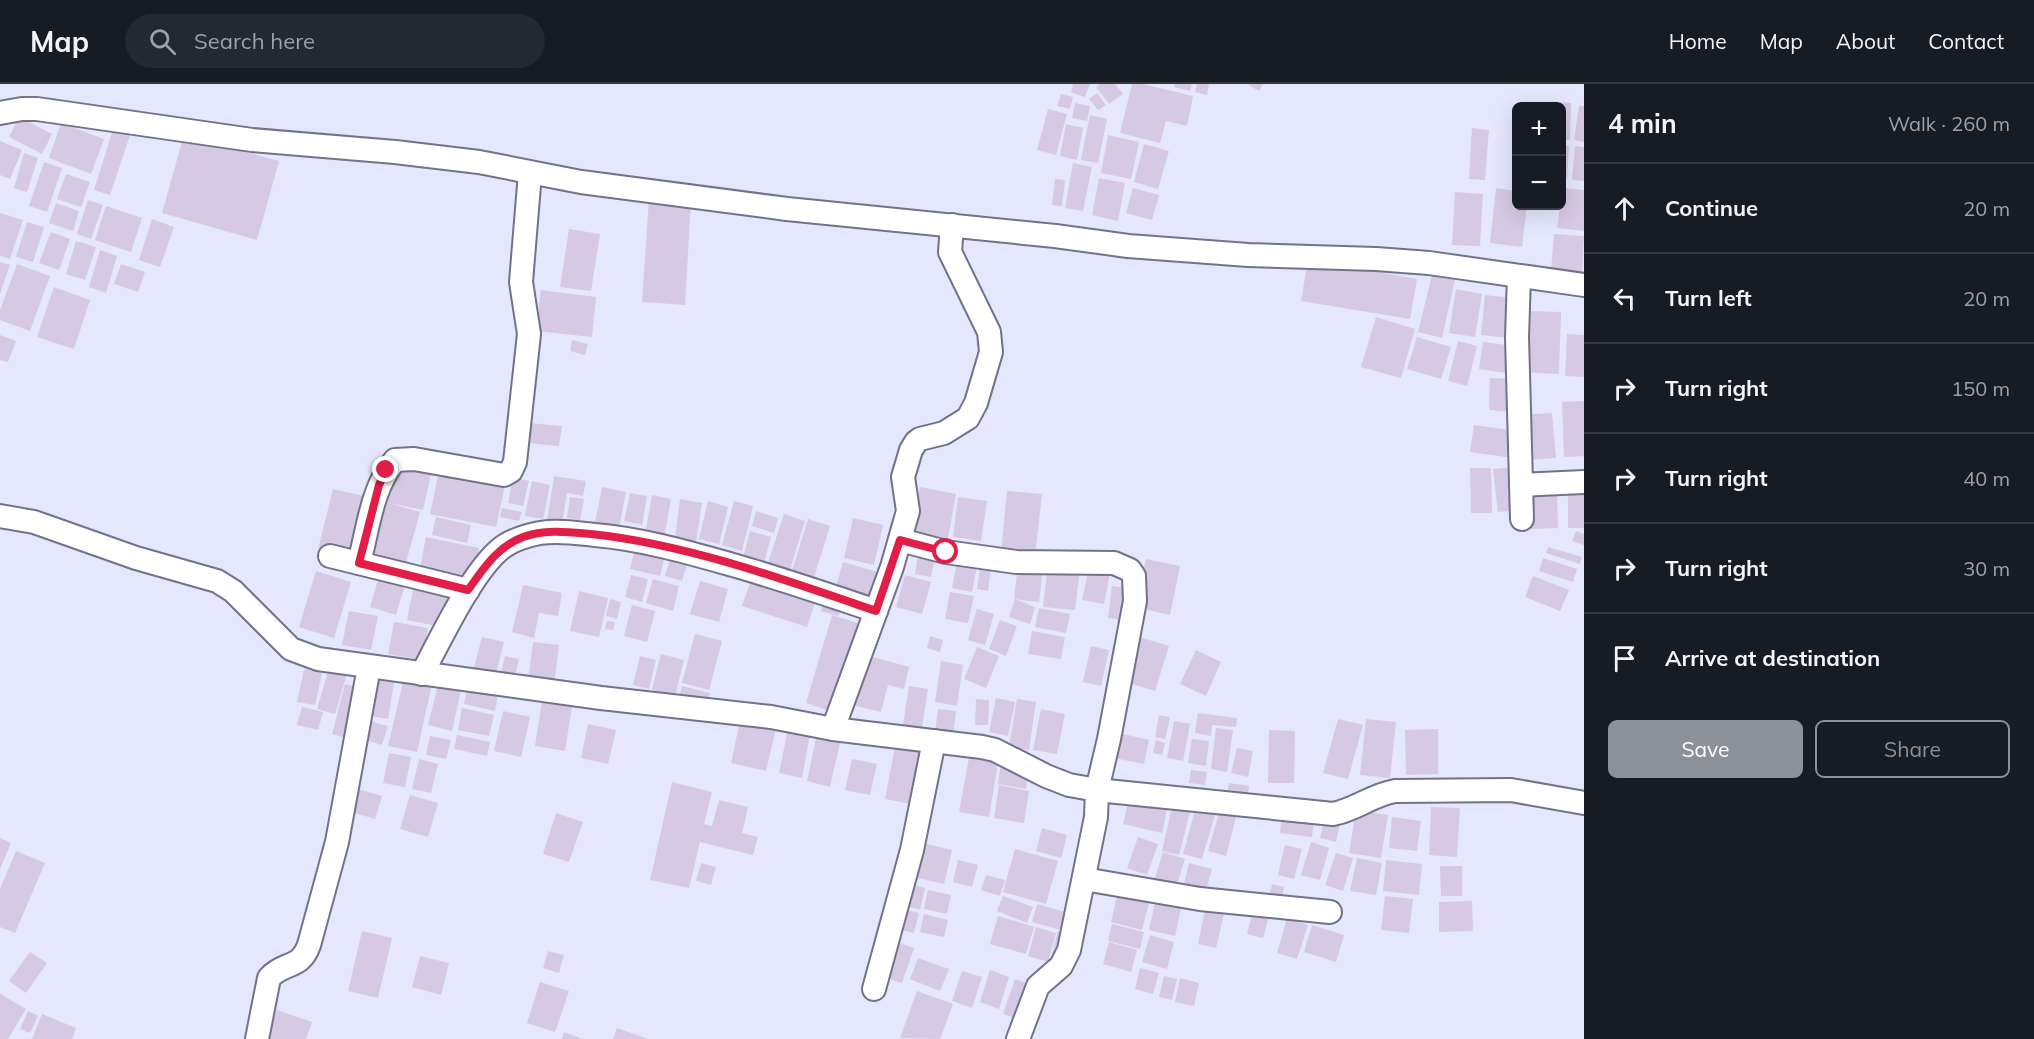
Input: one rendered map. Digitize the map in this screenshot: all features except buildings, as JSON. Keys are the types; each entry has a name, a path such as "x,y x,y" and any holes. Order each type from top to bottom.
{"street":[{"path":"0,113 37,109 252,140 395,152 468,161 605,185 787,209 1077,238 1128,246 1248,255 1429,263 1584,285"},
{"path":"359,563 379,485 386,470 395,460 414,459 504,475 512,471 515,462 529,334 521,282 530,172"},
{"path":"833,729 900,540 908,511 903,477 911,450 916,441 944,433 968,418 976,403 991,352 989,332 950,252 952,225"},
{"path":"1519,276 1517,337 1522,519"},
{"path":"1521,485 1584,482"},
{"path":"0,516 34,522 136,558 217,581 233,591 291,649 318,659 693,710 771,717 833,729 982,747 995,750 1058,781 1097,790 1333,814 1344,812 1384,793 1395,791 1511,790 1584,803"},
{"path":"422,674 468,590 491,559 504,546 541,532 618,537 673,548 767,575 876,611"},
{"path":"900,540 976,557 1016,562 1103,561 1114,563 1130,570 1136,585 1111,729 1097,790 1096,817 1066,959 1038,986 1018,1039"},
{"path":"330,556 468,590"},
{"path":"257,1039 269,978 275,971 301,961 309,945 337,842 369,667"},
{"path":"874,989 912,850 934,741"},
{"path":"1084,879 1200,899 1330,912"}],"route":[{"path":"386,470 379,485 359,563 468,590 491,559 504,546 541,532 567,532 618,537 673,548 767,575 876,611 900,540 946,552"}]}
